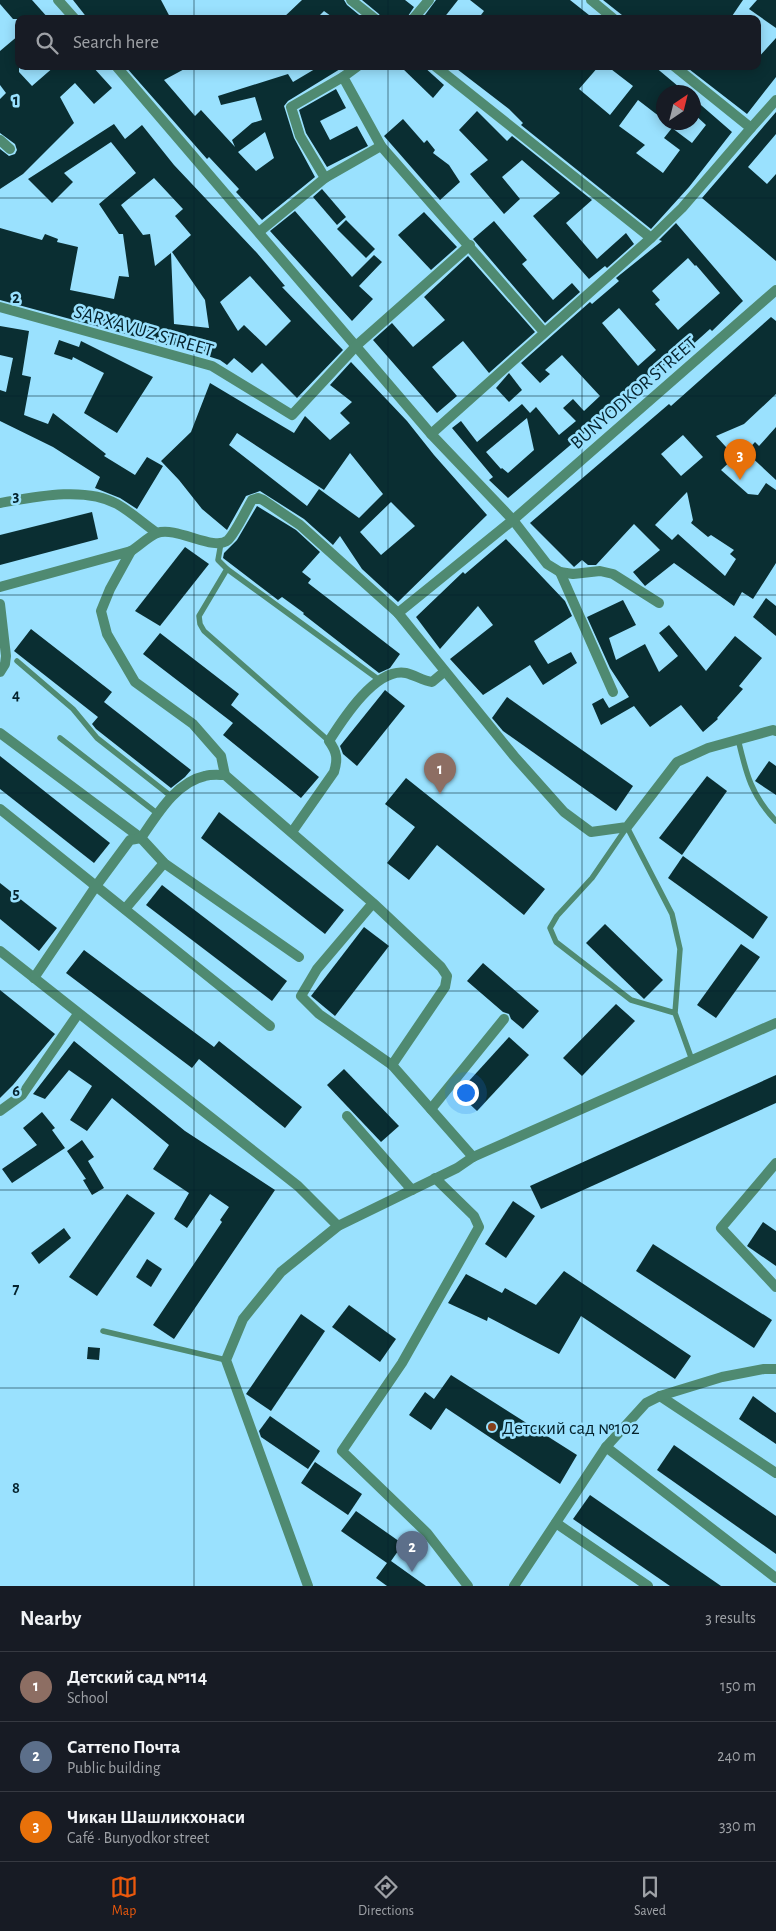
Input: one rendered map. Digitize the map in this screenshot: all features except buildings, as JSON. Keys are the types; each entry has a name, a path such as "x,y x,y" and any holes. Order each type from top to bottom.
{"street":[{"path":"58,0 71,15"},
{"path":"351,0 370,15"},
{"path":"416,15 429,0"},
{"path":"591,0 609,15"},
{"path":"119,70 432,434 512,520 548,564 560,572 573,574 600,571 613,574 659,603"},
{"path":"325,178 300,136 290,107 353,70"},
{"path":"440,70 651,238"},
{"path":"679,70 750,128"},
{"path":"343,77 381,146 470,245 544,332"},
{"path":"432,434 682,208 776,100"},
{"path":"0,140 10,149"},
{"path":"259,232 325,178 381,146"},
{"path":"357,345 470,245"},
{"name":"BUNYODKOR STREET","path":"398,613 512,520 776,290"},
{"name":"SARXAVUZ STREET","path":"0,307 212,366 292,415 357,345"},
{"path":"0,504 42,496 94,495 116,503 157,533 188,535 213,544 228,540 252,500 258,498 300,525 398,613 444,672 564,812 591,832 627,827 677,762 708,748 773,730 776,731"},
{"path":"0,587 131,552 157,533"},
{"path":"131,552 101,611 107,634 135,682 193,724 221,756 225,775 373,903 441,968 446,976 444,987 392,1065"},
{"path":"560,572 613,692"},
{"path":"0,604 6,656 5,664 0,672"},
{"path":"292,832 334,772 338,761 336,751 329,741 342,720 378,679 393,674 406,673 432,682 444,672"},
{"path":"0,733 141,838 164,863 300,957"},
{"path":"34,978 96,886 130,840 141,838 172,797 188,783 205,776 225,775"},
{"path":"0,809 270,1026"},
{"path":"125,909 164,863"},
{"path":"373,903 317,969 301,996 305,1003 319,1014 392,1065 473,1157"},
{"path":"0,951 298,1186 338,1226"},
{"path":"0,1111 22,1096 78,1014"},
{"path":"431,1109 504,1019"},
{"path":"308,1586 226,1360 243,1320 281,1272 338,1226 412,1190 473,1157 776,1023"},
{"path":"347,1116 412,1190"},
{"path":"776,1163 721,1228 776,1287"},
{"path":"435,1178 474,1216 479,1227 402,1363 342,1451 427,1533 468,1586"},
{"path":"514,1586 606,1447 646,1403 660,1396 729,1376 764,1369 776,1370"},
{"path":"660,1396 776,1473"},
{"path":"606,1447 776,1577 769,1586"},
{"path":"556,1523 648,1586"}],"lane":[{"path":"221,543 218,560 227,569 378,679"},
{"path":"227,569 199,616 200,624 204,631 329,741"},
{"path":"17,662 73,709 97,738 172,797"},
{"path":"60,738 158,814"},
{"path":"738,740 746,773 760,804 776,821"},
{"path":"675,1012 631,1000 556,942 550,928 557,916 592,878 627,827 672,914 680,949 675,1012 692,1060"},
{"path":"103,1331 226,1360"}],"place":[{"name":"Чикан Шашликхонаси","path":"740,480"},
{"name":"Детский сад №114","path":"440,794"},
{"name":"Детский сад №102","path":"492,1427"},
{"name":"Саттепо Почта","path":"412,1572"}]}
